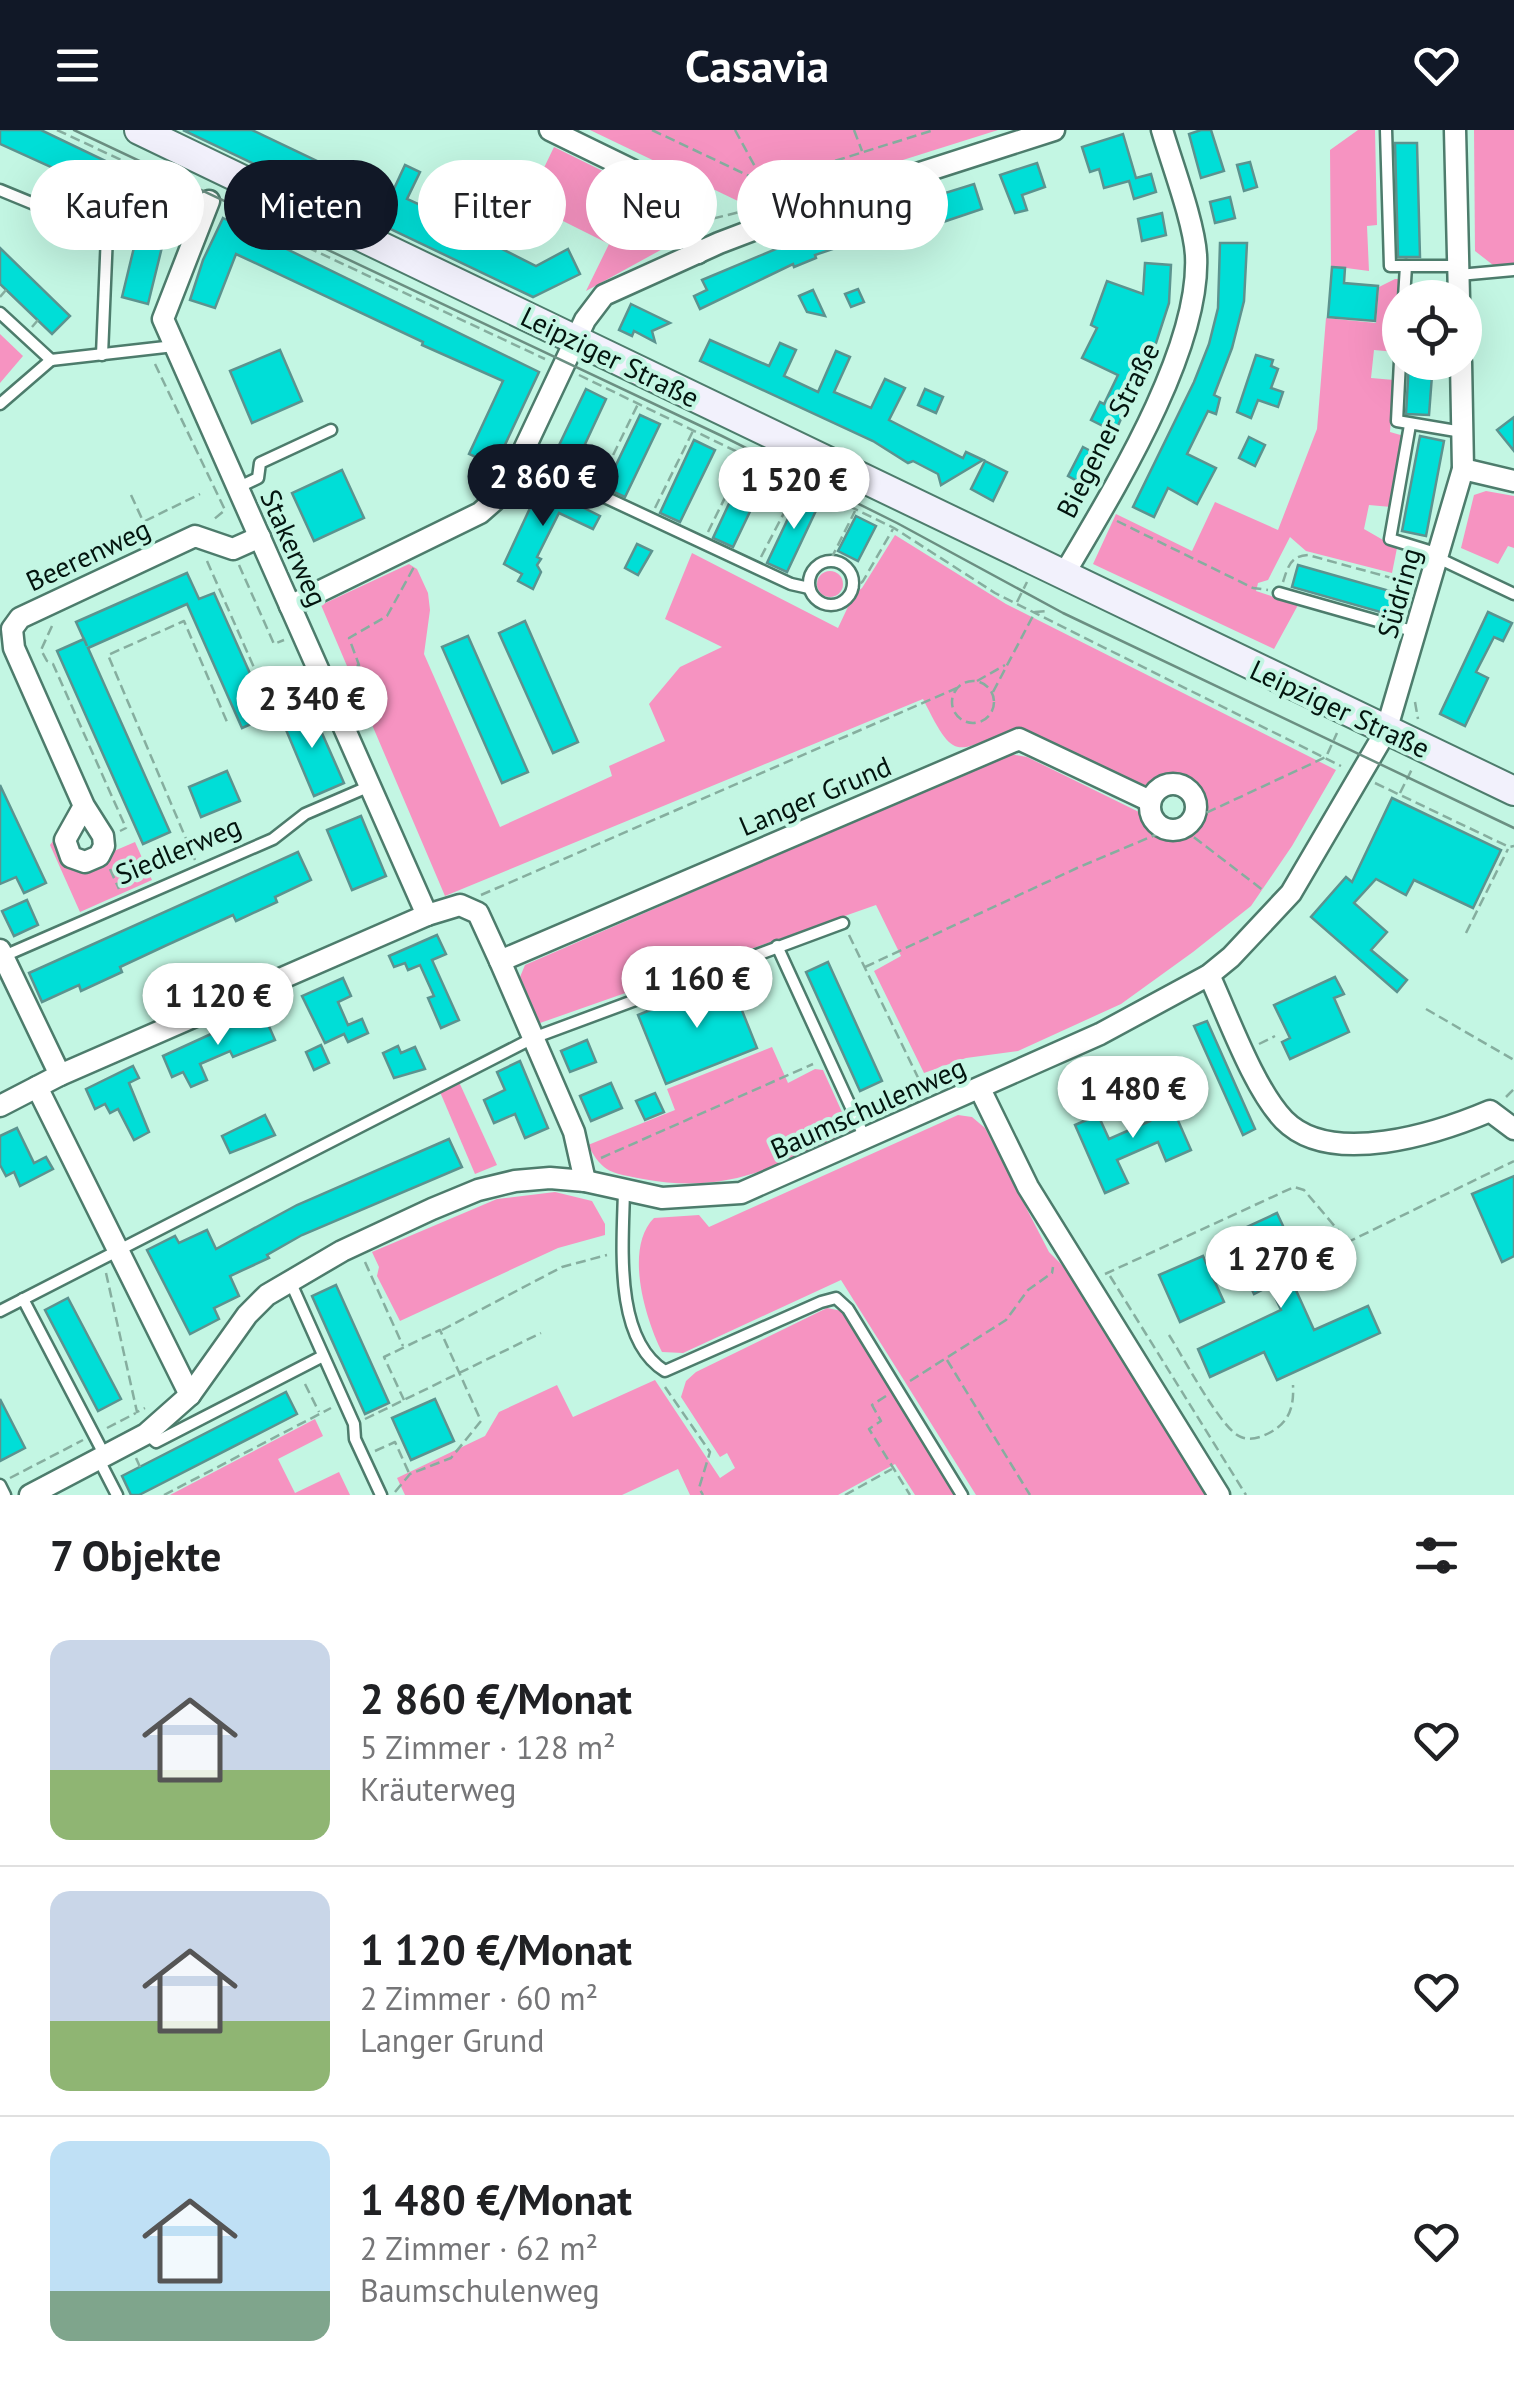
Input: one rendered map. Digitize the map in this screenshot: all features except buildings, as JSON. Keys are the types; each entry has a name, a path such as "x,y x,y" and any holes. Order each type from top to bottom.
{"street":[{"name":"Leipziger Straße","path":"139,130 1514,791"},
{"path":"550,130 632,170 677,219 698,253"},
{"path":"290,606 480,512 504,492 585,320 604,296 811,208 1054,130"},
{"name":"Biegener Straße","path":"1063,576 1153,412 1180,352 1192,308 1196,254 1162,130"},
{"path":"1455,130 1458,280"},
{"name":"Stakerweg","path":"209,201 163,319 427,915"},
{"name":"Südring","path":"1386,731 1463,468 1461,380"},
{"path":"1463,468 1514,482"},
{"path":"200,537 233,550 260,538"},
{"name":"Beerenweg","path":"102,850 103,836 84,806 14,648 12,629 20,618 200,537"},
{"name":"Baumschulenweg","path":"30,1495 146,1434 190,1394 247,1315 289,1279 478,1190 583,1174 662,1198 741,1193 1100,1034 1209,976 1300,880 1386,731"},
{"name":"Langer Grund","path":"500,961 1020,739 1150,801"},
{"path":"1174,783 1194,796 1196,804 1181,826 1155,822 1150,801 1158,788 1174,783"},
{"path":"84,806 66,835 67,852 85,862 95,859 102,850"},
{"path":"0,1106 60,1075 427,915 460,905 478,913 500,961 574,1132 583,1174"},
{"name":"Siedlerweg","path":"1,953 60,1075"},
{"path":"1209,976 1263,1089 1282,1118 1299,1132 1351,1143 1406,1139 1444,1130 1490,1111 1514,1129"},
{"path":"37,1087 110,1253 190,1394"},
{"path":"980,1089 1028,1187 1064,1248 1220,1495"}],"lane":[{"path":"1386,130 1390,266 1514,270"},
{"path":"0,190 107,234 102,355"},
{"path":"1405,280 1406,266"},
{"path":"0,313 51,360"},
{"path":"0,404 51,360 174,346"},
{"path":"1399,380 1397,421 1462,432"},
{"path":"1410,425 1390,539 1439,556 1514,594"},
{"path":"237,488 258,478 260,463 331,430"},
{"path":"521,458 791,584 809,588"},
{"path":"832,560 851,573 850,594 841,603 828,605 816,600 809,588 814,568 832,560"},
{"path":"1279,592 1416,632"},
{"name":"Siedlerweg","path":"1,953 273,839 306,814 370,786"},
{"path":"0,1311 533,1038 843,922"},
{"path":"777,946 865,1140"},
{"path":"624,1189 625,1292 648,1360 665,1370 836,1298 848,1309 962,1495"},
{"path":"289,1279 381,1495"},
{"path":"22,1299 94,1434 117,1495"},
{"path":"146,1434 156,1442 323,1356"},
{"path":"0,1484 6,1495"}],"path":[{"path":"57,130 894,528 996,593 1512,847 1466,933"},
{"path":"652,130 737,171"},
{"path":"735,130 751,160"},
{"path":"854,130 862,153"},
{"path":"840,160 934,130"},
{"path":"0,298 6,290"},
{"path":"155,364 225,510 200,537 263,688"},
{"path":"596,493 638,404"},
{"path":"650,518 693,431"},
{"path":"703,543 746,456"},
{"path":"756,567 800,482"},
{"path":"131,494 144,521 200,494"},
{"path":"832,560 856,510"},
{"path":"1111,518 1253,588 1279,592 1289,563 1308,555 1418,585"},
{"path":"850,594 863,582 894,528"},
{"path":"233,550 274,644"},
{"path":"323,681 360,665 349,638 387,616 412,568 421,564"},
{"path":"1035,612 1049,611"},
{"path":"957,688 952,701 956,713 972,722 990,714 992,694 1035,612"},
{"path":"200,871 108,655 184,621 228,722"},
{"path":"52,625 41,650 53,664 126,828"},
{"path":"1143,666 1144,656"},
{"path":"460,905 976,681 1008,663"},
{"path":"976,681 992,694"},
{"path":"1399,694 1415,700 1418,724"},
{"path":"865,967 1326,757"},
{"path":"1181,826 1280,904"},
{"path":"102,850 125,903"},
{"path":"843,922 934,1110"},
{"path":"1426,1009 1514,1060"},
{"path":"583,1174 828,1058"},
{"path":"1346,1243 1514,1161"},
{"path":"1097,1278 1294,1187 1304,1190 1342,1236"},
{"path":"357,1244 404,1348"},
{"path":"910,1495 868,1429 881,1421 872,1406 1006,1320 1028,1290 1052,1273 1055,1253 1064,1248"},
{"path":"404,1400 384,1356 562,1267 623,1251"},
{"path":"110,1253 137,1412"},
{"path":"1108,1273 1246,1495"},
{"path":"393,1495 410,1474 451,1458 481,1422 440,1330"},
{"path":"354,1424 541,1333"},
{"path":"1170,1335 1202,1392 1224,1418 1230,1432 1242,1438 1260,1436 1281,1425 1294,1406 1293,1386"},
{"path":"946,1358 1030,1495"},
{"path":"298,1369 319,1414"},
{"path":"665,1370 664,1384 710,1452 699,1488 703,1495"},
{"path":"164,1495 344,1402"},
{"path":"0,1484 150,1406"},
{"path":"363,1457 395,1442 410,1474"},
{"path":"846,1495 893,1468"}],"shaded area":[{"path":"590,130 998,130 903,160 737,160 737,201 717,191 717,160 652,160"},
{"path":"1358,130 1375,130 1377,225 1367,226 1369,271 1331,266 1330,150"},
{"path":"1474,130 1514,130 1514,265 1493,265 1475,251"},
{"path":"554,147 586,163 586,232 566,222 566,160 548,160"},
{"path":"606,250 661,250 586,291"},
{"path":"1382,286 1382,351 1374,350 1371,378 1394,380 1390,432 1404,436 1391,507 1369,505 1364,529 1397,548 1392,573 1306,551 1290,537 1268,580 1258,583 1256,591 1298,605 1274,649 1093,564 1116,514 1192,551 1215,502 1278,530 1317,429 1326,318 1376,323"},
{"path":"0,334 23,356 0,383"},
{"path":"1486,491 1514,496 1514,548 1508,546 1498,564 1461,548 1474,495"},
{"path":"895,535 1006,604 1336,770 1251,906 1121,1004 1018,1051 966,1058 924,1073 874,971 901,956 876,905 540,1023 520,977 525,965 1010,754 1027,757 1143,814 1171,836 1191,828 1200,818 1195,795 1190,786 1176,778 1144,789 1018,727 969,747 959,747 943,735 923,699 445,896 321,605 409,564 417,569 428,593 430,610 424,654 500,827 612,776 609,766 665,741 649,704 680,667 722,647 665,619 692,553 838,628 854,594 862,588"},
{"path":"830,571 839,575 843,584 839,593 830,597 821,593 817,584 821,575"},
{"path":"56,837 58,849 107,854 135,842 152,880 80,912 50,845"},
{"path":"772,1047 788,1083 815,1069 823,1070 851,1132 775,1166 701,1183 674,1183 616,1173 599,1162 588,1145 675,1110 667,1089"},
{"path":"459,1082 497,1165 475,1174 440,1092"},
{"path":"958,1115 972,1117 985,1128 1049,1252 1069,1272 1208,1495 976,1495 841,1280 683,1353 662,1352 640,1284 640,1247 654,1218 699,1215 709,1227"},
{"path":"555,1192 592,1201 605,1224 605,1235 558,1248 400,1321 377,1276 379,1267 372,1252 497,1199"},
{"path":"827,1308 842,1311 955,1495 915,1495 895,1464 838,1495 690,1495 678,1469 622,1495 405,1495 397,1478 485,1436 499,1412 557,1385 573,1417 655,1380 720,1478 735,1468 727,1453 720,1457 681,1397 686,1381 696,1372"},
{"path":"315,1419 323,1436 278,1459 295,1493 339,1472 350,1495 170,1495"}],"tram line":[{"path":"74,130 722,436 897,523 1063,613 1514,828"}]}
